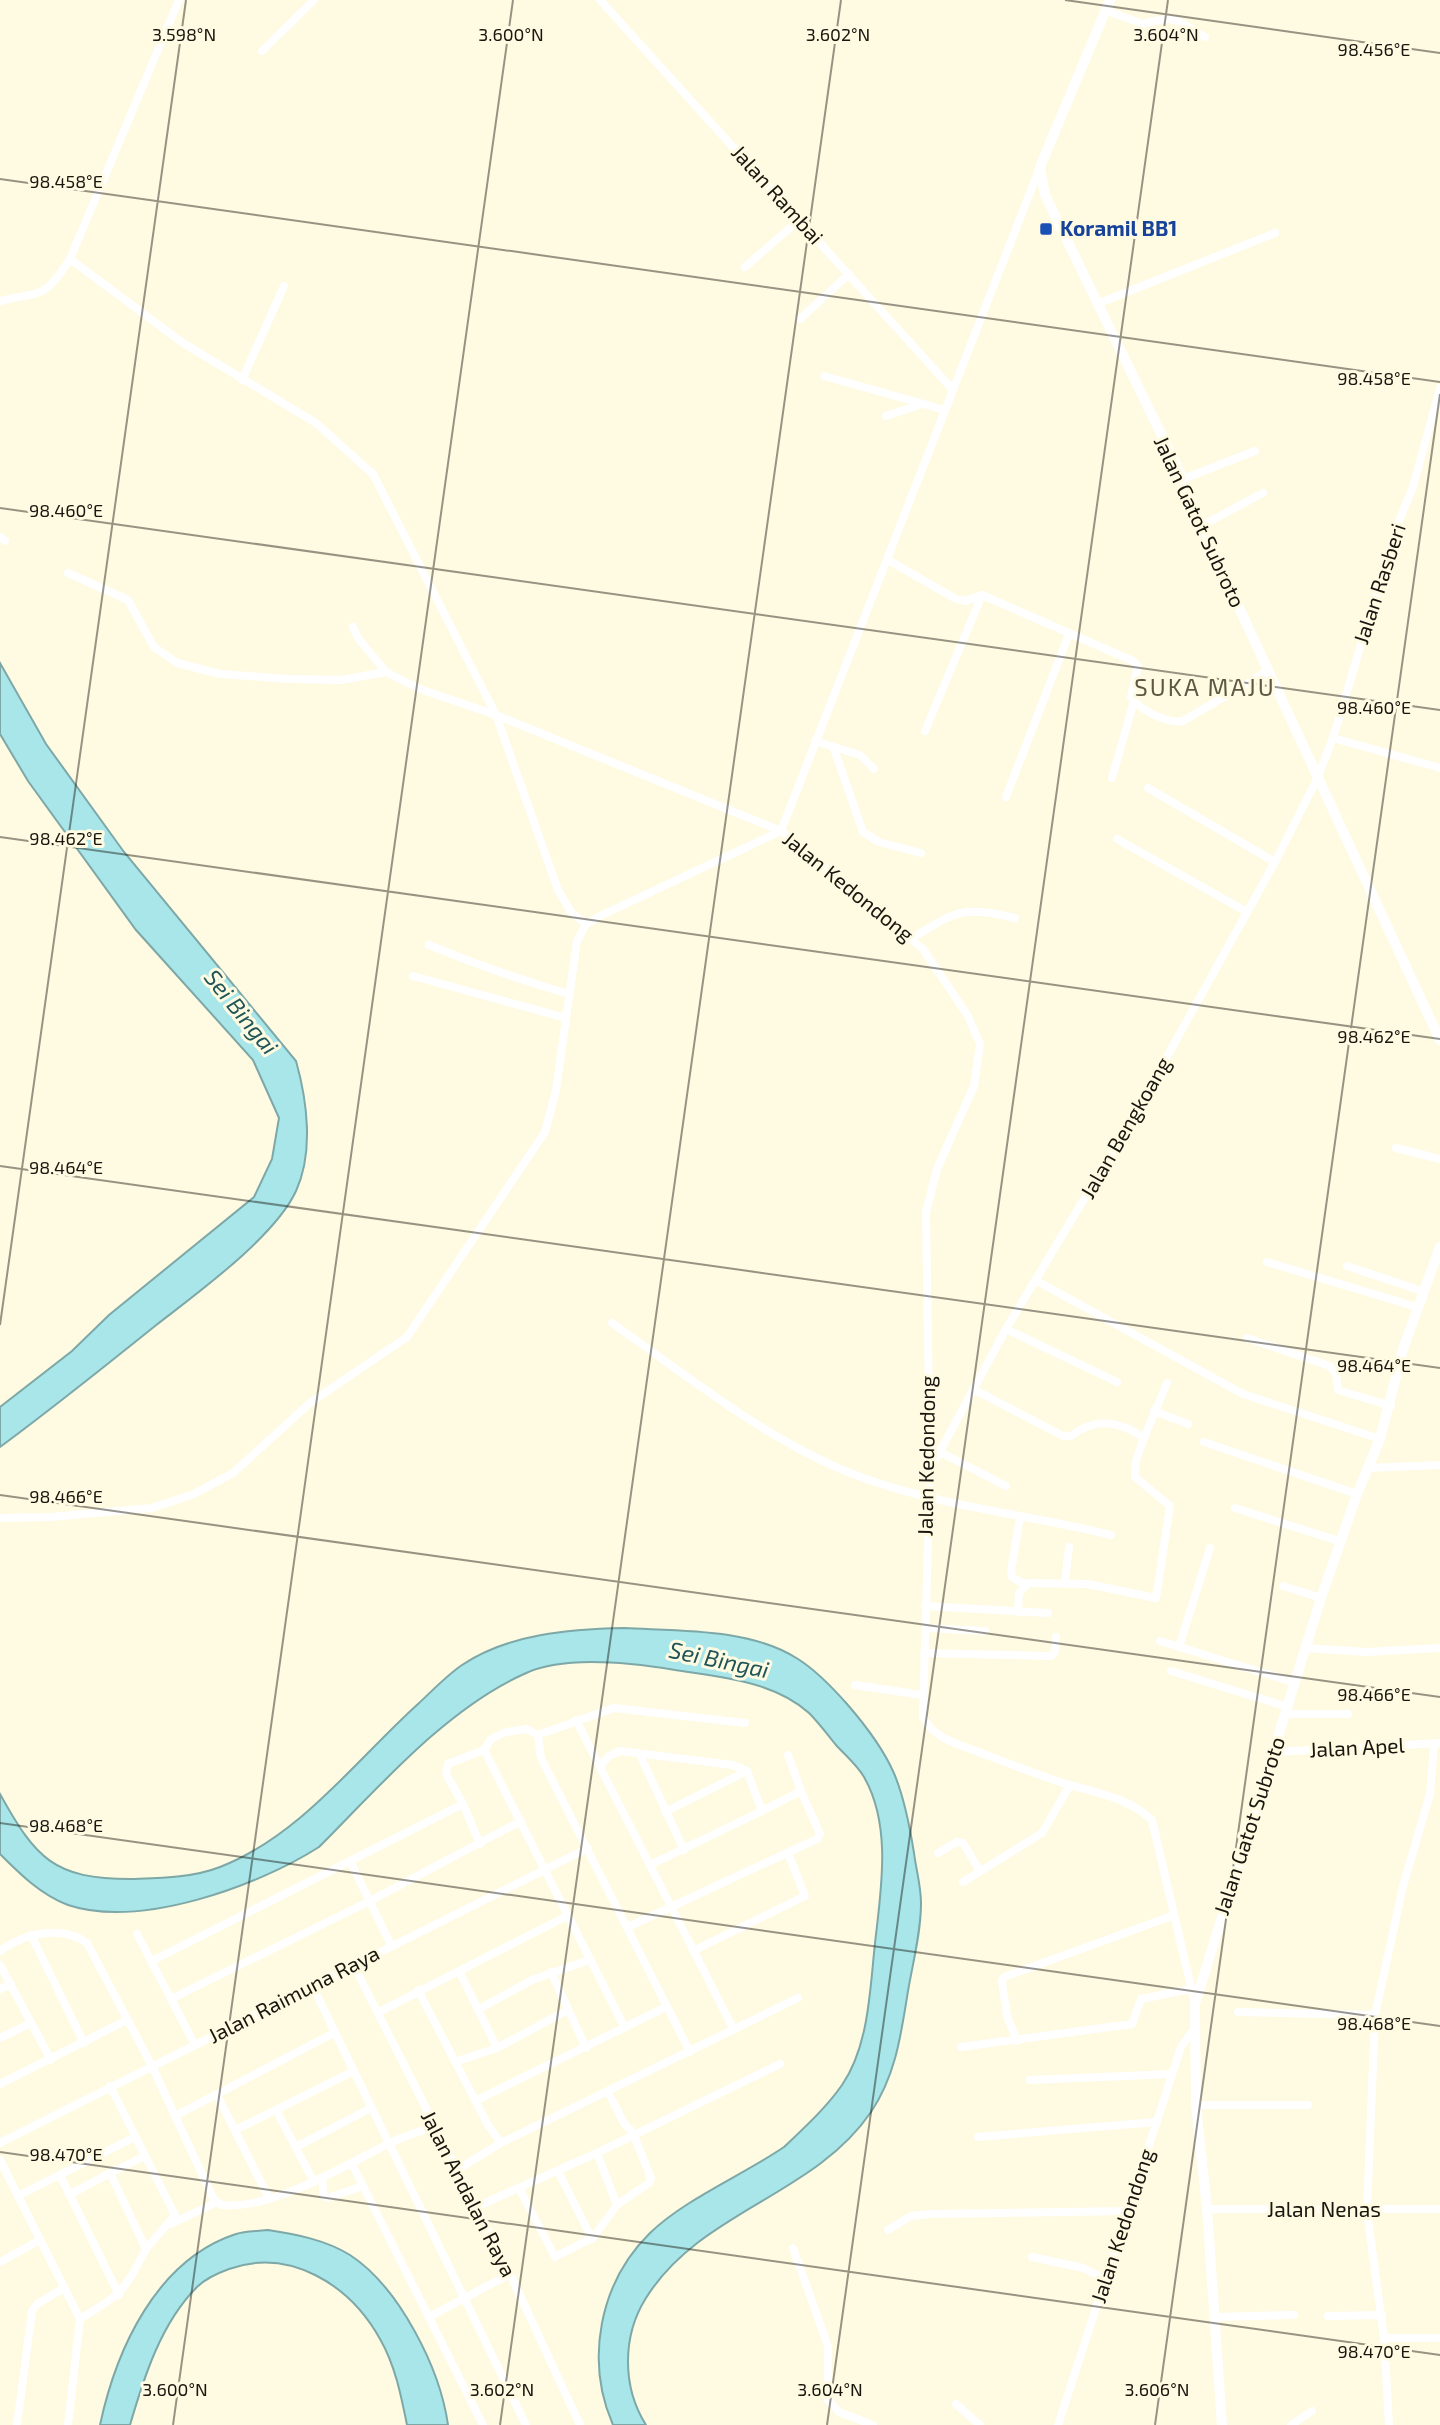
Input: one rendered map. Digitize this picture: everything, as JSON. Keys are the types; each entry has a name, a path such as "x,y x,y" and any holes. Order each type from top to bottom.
{"main road":[{"path":"1040,167 1107,4"},
{"name":"Jalan Gatot Subroto","path":"1040,167 1052,213 1183,479 1201,526 1440,1040"},
{"name":"Jalan Gatot Subroto","path":"1222,2425 1216,2317 1196,2105 1198,2054 1194,2029 1195,2004 1321,1598 1357,1494 1380,1439 1422,1291 1440,1247"}],"street":[{"path":"0,301 34,296 45,291 54,283 70,259 179,0"},
{"path":"262,51 314,0"},
{"name":"Jalan Rambai","path":"600,0 953,390"},
{"path":"1107,4 1143,24 1158,18 1173,19 1205,37"},
{"path":"0,1518 51,1517 152,1508 204,1490 233,1473 310,1403 407,1336 545,1132 551,1117 577,941 586,924 664,884 781,831 1040,167"},
{"path":"745,267 799,220"},
{"path":"1097,303 1275,233"},
{"path":"70,259 183,343 316,423 373,474 496,715 558,890 571,912 586,924"},
{"path":"800,320 849,274"},
{"path":"242,380 284,286"},
{"path":"824,376 893,394 919,405 945,410"},
{"name":"Jalan Rasberi","path":"1317,779 1333,737 1396,528 1412,487 1440,388"},
{"path":"886,416 919,405"},
{"path":"1183,479 1255,451"},
{"path":"1201,526 1263,493"},
{"path":"888,560 956,599 966,601 982,595 1138,666 1132,697 1134,702 1112,778"},
{"path":"68,573 128,600 154,647 163,655 187,667 235,676 312,680 341,680 386,672 358,638 353,627"},
{"path":"925,731 982,595"},
{"path":"1006,797 1069,634"},
{"path":"1134,702 1170,722 1180,722 1268,671"},
{"name":"Jalan Kedondong","path":"386,672 420,689 496,715 781,831 912,938 923,949 968,1016 980,1044 974,1086 937,1169 926,1212 930,1473 923,1717 930,1730 958,1744 1070,1785 1114,1796 1133,1805 1152,1820 1172,1916 1195,2004"},
{"path":"1333,737 1440,768"},
{"path":"815,741 860,755 874,769"},
{"path":"833,746 863,832 879,842 921,853"},
{"name":"Jalan Bengkoang","path":"930,1473 938,1451 1006,1329 1134,1116 1275,862 1317,779"},
{"path":"1148,788 1275,862"},
{"path":"1117,839 1247,912"},
{"path":"912,938 956,912 984,911 1015,918"},
{"path":"429,945 464,960 489,965 509,976 569,994"},
{"path":"413,976 566,1018"},
{"path":"1396,1148 1440,1158"},
{"path":"1267,1262 1417,1307"},
{"path":"1347,1266 1422,1291"},
{"path":"1037,1281 1243,1394 1380,1439"},
{"path":"612,1323 757,1424 810,1455 866,1479 929,1498 1111,1535"},
{"path":"1006,1329 1117,1382"},
{"path":"1247,1338 1330,1366 1336,1374 1338,1390 1391,1406"},
{"path":"1020,1518 1012,1577 1024,1584 1065,1582 1156,1598 1170,1510 1164,1499 1138,1482 1135,1477 1136,1460 1167,1383"},
{"path":"974,1389 1063,1436 1071,1436 1085,1426 1115,1423 1144,1438"},
{"path":"1154,1411 1188,1424"},
{"path":"1204,1442 1357,1494"},
{"path":"938,1451 1006,1486"},
{"path":"1368,1468 1440,1465"},
{"path":"1235,1508 1342,1542"},
{"path":"1065,1582 1069,1547"},
{"path":"1179,1647 1210,1548"},
{"path":"1018,1612 1017,1600 1024,1584"},
{"path":"1283,1586 1321,1598"},
{"path":"925,1606 1048,1613"},
{"path":"926,1628 985,1631"},
{"path":"924,1653 1051,1656 1055,1652 1056,1637"},
{"path":"1160,1641 1296,1683"},
{"path":"1307,1648 1366,1652 1440,1648"},
{"path":"1171,1671 1287,1711 1348,1714"},
{"path":"855,1685 922,1695"},
{"path":"538,1735 614,1708 745,1723"},
{"path":"576,1720 594,1761 600,1766 734,2030"},
{"path":"480,1844 463,1804 447,1778 446,1769 449,1764 484,1749 491,1739 515,1729 527,1728 538,1735"},
{"path":"538,1735 541,1758 690,2052"},
{"path":"1389,2425 1382,2315 1367,2211 1375,2015 1403,1886 1430,1794 1437,1744"},
{"name":"Jalan Apel","path":"1275,1752 1437,1744"},
{"path":"484,1749 624,2026"},
{"path":"600,1766 609,1756 620,1751 717,1763 747,1771"},
{"path":"640,1755 684,1850"},
{"path":"628,1927 820,1836 788,1755"},
{"path":"747,1771 762,1811"},
{"path":"665,1812 747,1771"},
{"path":"963,1882 1042,1833 1070,1785"},
{"path":"650,1865 801,1791"},
{"path":"152,1961 351,1863 463,1804"},
{"path":"171,1999 370,1901 521,1821"},
{"path":"937,1853 957,1842 963,1843 980,1871"},
{"name":"Jalan Raimuna Raya","path":"0,2143 588,1848"},
{"path":"693,1951 804,1896 788,1853"},
{"path":"351,1863 391,1945"},
{"path":"379,2012 418,1990 460,1973 483,1957 567,1916"},
{"path":"1017,2041 1007,2016 1002,1981 1004,1977 1172,1916"},
{"path":"0,1951 31,1935 45,1933 87,1943 152,2066 217,2202 228,2206 269,2197 318,2180 390,2143 433,2127"},
{"path":"137,1934 195,2045"},
{"path":"31,1935 85,2043"},
{"path":"479,2009 551,1972 589,1960"},
{"name":"Jalan Andalan Raya","path":"353,1964 379,2012 433,2127 510,2274 580,2425"},
{"path":"0,1965 51,2060"},
{"path":"551,1972 586,2048"},
{"path":"460,1973 497,2048"},
{"path":"0,1989 11,1984"},
{"path":"312,1985 352,2072 390,2143 462,2299 526,2425"},
{"path":"961,2048 1132,2024 1141,1999 1191,1989"},
{"path":"418,1990 475,2101 501,2143"},
{"path":"457,2170 501,2143 797,1998"},
{"path":"475,2101 666,2007"},
{"path":"455,2062 497,2048 568,2010"},
{"path":"1238,2012 1375,2015"},
{"path":"0,2084 127,2021"},
{"path":"0,2038 32,2023"},
{"name":"Jalan Kedondong","path":"1058,2425 1181,2047 1194,2029"},
{"path":"175,2116 334,2033"},
{"path":"476,2207 597,2153 633,2133 779,2064"},
{"path":"235,2130 352,2072"},
{"path":"1031,2080 1172,2074"},
{"path":"80,2319 119,2294 129,2283 146,2249 175,2215 110,2086"},
{"path":"519,2188 555,2257 598,2233 617,2205 649,2183 651,2178 633,2133 624,2123 608,2092"},
{"path":"216,2095 269,2197"},
{"path":"1196,2105 1308,2105"},
{"path":"296,2147 371,2108"},
{"path":"276,2110 318,2180 324,2196 328,2198 363,2186"},
{"path":"978,2137 1157,2122"},
{"path":"18,2196 135,2137"},
{"path":"597,2153 617,2205"},
{"path":"69,2195 145,2156"},
{"path":"0,2160 80,2319 68,2425"},
{"path":"352,2164 483,2425"},
{"path":"558,2171 590,2239"},
{"path":"110,2174 146,2249"},
{"path":"60,2175 119,2294"},
{"path":"166,2226 217,2202"},
{"name":"Jalan Nenas","path":"1207,2209 1440,2209"},
{"path":"888,2230 911,2216 931,2214 1128,2211"},
{"path":"0,2263 40,2240"},
{"path":"793,2248 828,2346 828,2400 839,2412 873,2425"},
{"path":"1031,2257 1083,2268 1106,2279"},
{"path":"429,2317 510,2274"},
{"path":"17,2425 32,2311 37,2304 64,2288"},
{"path":"1216,2317 1294,2315"},
{"path":"1328,2315 1382,2315"},
{"path":"1384,2338 1440,2337"},
{"path":"956,2404 980,2425"},
{"path":"1291,2425 1312,2411"}],"water":[{"name":"Sei Bingai","path":"0,663 46,744 124,852 296,1061 306,1109 307,1143 302,1176 296,1191 286,1209 253,1245 212,1281 0,1447 0,1407 72,1351 109,1315 254,1197 272,1159 279,1118 253,1060 136,930 28,781 0,734"},
{"name":"Sei Bingai","path":"624,1628 737,1636 779,1649 798,1659 824,1680 863,1723 894,1772 910,1829 921,1903 918,1936 896,2054 886,2084 871,2112 847,2141 819,2164 696,2244 669,2268 638,2313 629,2345 629,2378 632,2394 646,2425 613,2425 604,2400 599,2349 602,2324 608,2299 619,2275 633,2253 664,2221 697,2198 784,2147 807,2125 842,2085 851,2070 863,2035 882,1880 878,1816 864,1777 809,1713 780,1694 728,1678 619,1663 558,1664 524,1674 468,1707 415,1751 319,1847 294,1862 232,1889 163,1907 129,1912 97,1911 68,1905 49,1896 0,1854 0,1794 25,1835 37,1849 50,1861 65,1869 83,1875 131,1879 164,1878 209,1871 249,1853 301,1817 462,1665 499,1646 540,1635"},
{"path":"268,2230 331,2245 368,2269 385,2287 414,2331 426,2355 444,2403 448,2425 407,2425 394,2370 380,2339 352,2302 335,2287 296,2267 252,2263 216,2274 197,2287 173,2317 155,2352 130,2425 100,2425 107,2396 129,2338 162,2286 183,2264 208,2247 240,2233"}],"place":[{"name":"Koramil BB1","path":"1046,229"}],"district":[{"name":"SUKA MAJU","path":"1205,688"}]}
